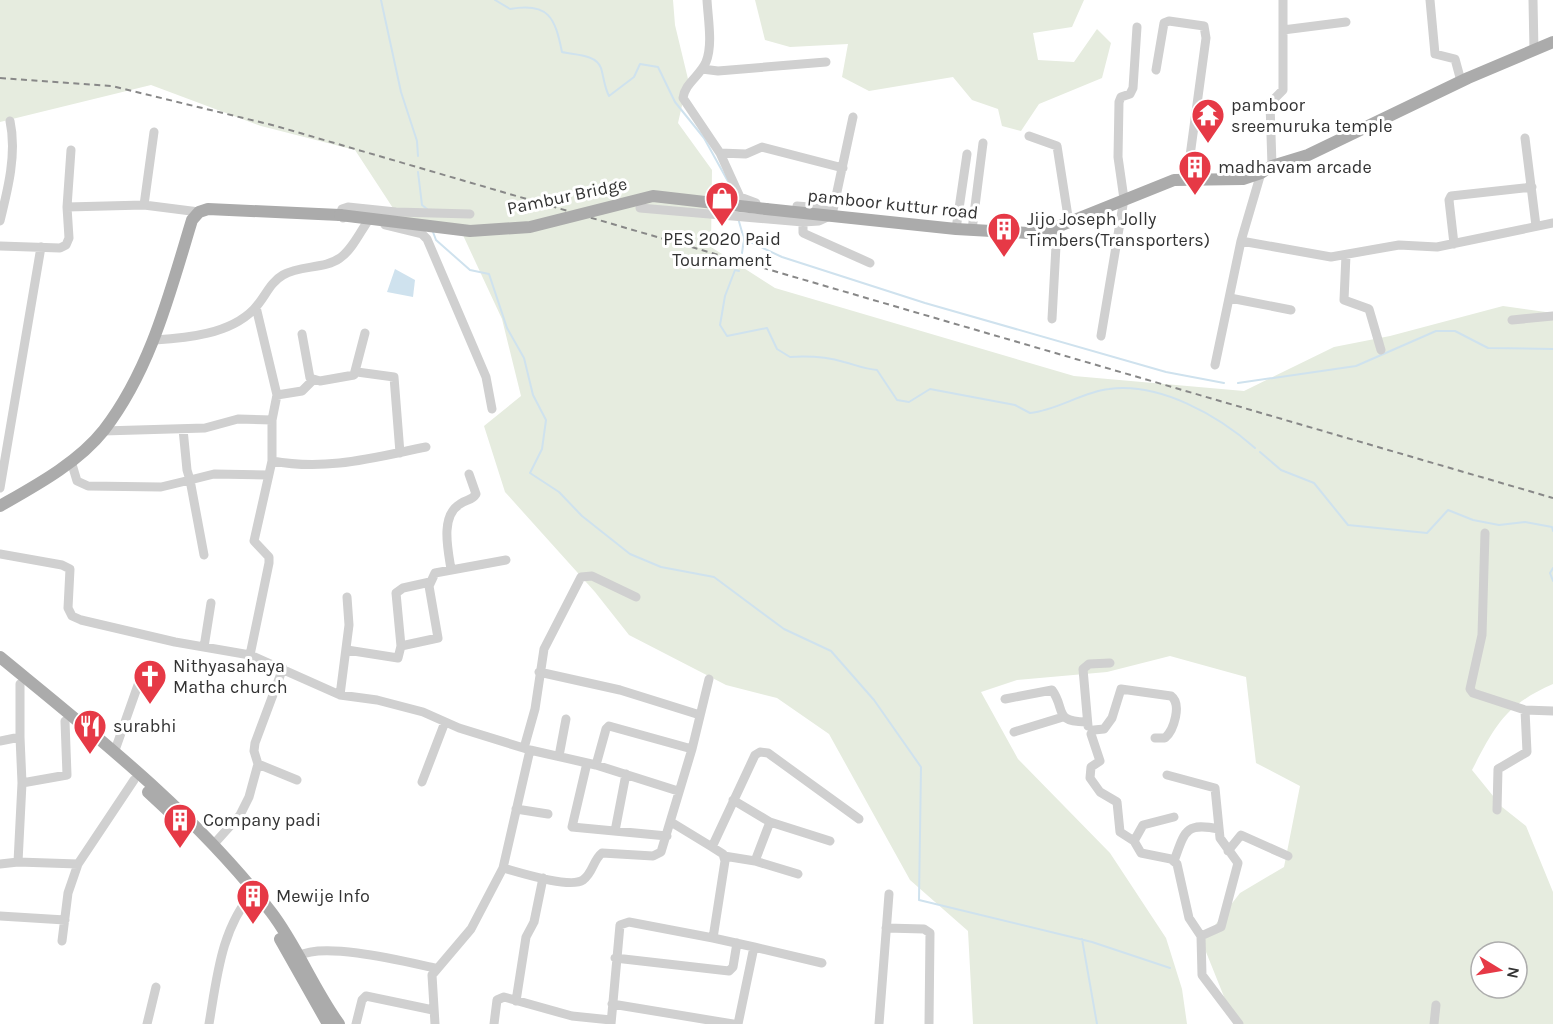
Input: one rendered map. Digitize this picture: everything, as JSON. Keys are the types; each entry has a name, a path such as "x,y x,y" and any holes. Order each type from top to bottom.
{"main road":[{"name":"pamboor kuttur road","path":"766,209 832,212 956,229 1028,233 1063,225 1174,180 1243,178 1261,173 1272,166 1308,155 1461,81 1553,42"},
{"name":"Pambur Bridge","path":"199,213 208,209 340,215 470,231 530,227 652,196 766,209"},
{"path":"0,506 71,461 103,431 155,340 192,220 199,213"},
{"path":"0,657 167,799 213,845 251,894 281,941 328,1024"},
{"path":"0,667 134,780 272,913 339,1024"}],"street":[{"path":"707,0 708,55 702,69 688,86 683,98 720,153 742,199 764,204 832,212"},
{"path":"1272,166 1270,103 1283,90 1283,0"},
{"path":"1430,0 1435,54 1455,59 1461,81"},
{"path":"1533,0 1534,51"},
{"path":"1156,70 1164,23 1169,21 1204,26 1206,38 1187,178"},
{"path":"1283,30 1346,22"},
{"path":"1101,336 1124,199 1118,157 1119,102 1121,97 1130,94 1133,88 1137,27"},
{"path":"702,69 718,71 826,62"},
{"path":"640,208 747,215 803,222 819,221 832,212 853,117"},
{"path":"0,221 11,163 13,135 10,121"},
{"path":"144,205 154,132"},
{"path":"1029,136 1056,147 1063,225 1052,320"},
{"path":"1525,138 1536,226"},
{"path":"972,230 983,142"},
{"path":"720,153 746,154 762,147 843,168"},
{"path":"0,246 60,248 66,245 69,238 67,207 71,150"},
{"path":"956,229 967,154"},
{"path":"1215,365 1241,242 1261,173"},
{"path":"1454,244 1449,200 1451,196 1532,187"},
{"path":"67,207 144,205 199,213"},
{"path":"470,214 396,213 348,207 342,209 340,215 345,220 368,221 422,234 427,239 486,377 492,409"},
{"path":"155,340 215,331 244,319 256,307 274,280 284,274 338,260 368,221"},
{"path":"803,222 803,232 870,263"},
{"path":"1241,242 1305,254 1346,255 1399,245 1437,247 1553,223"},
{"path":"0,488 41,247"},
{"path":"1346,255 1344,300 1369,309 1381,350"},
{"path":"1230,298 1291,310"},
{"path":"250,655 269,563 269,557 254,541 272,461 272,420 277,395 256,307"},
{"path":"1512,320 1553,316"},
{"path":"357,372 366,333"},
{"path":"302,334 308,373 313,380"},
{"path":"277,395 302,391 313,380 346,378 357,372 394,377 400,453"},
{"path":"103,431 205,428 238,419 272,420"},
{"path":"183,429 187,470 204,555"},
{"path":"272,461 304,466 342,465 426,447"},
{"path":"71,461 77,482 88,486 160,487 231,472 268,475"},
{"path":"451,569 447,527 457,506 475,496 476,491 469,474"},
{"path":"1485,533 1482,635 1470,689 1473,693 1525,710 1553,711"},
{"path":"0,554 62,565 70,569 68,608 72,616 81,621 250,655 340,695 377,700 423,712 445,722 527,749 592,764 678,791"},
{"path":"401,646 438,638 430,582 435,573 506,560"},
{"path":"435,1024 431,983 435,968 471,929 503,868 535,709 544,649 581,577 592,576 636,597"},
{"path":"347,650 396,659 400,656 396,593 403,588 430,582"},
{"path":"340,695 347,650 347,597"},
{"path":"204,647 211,603"},
{"path":"1110,663 1089,664 1083,669 1086,722 1100,761 1090,770 1090,778 1100,792 1117,802 1120,832 1134,841 1140,853 1174,861 1180,871 1190,918 1201,936 1202,975 1239,1024"},
{"path":"283,668 255,742 255,758 258,764 297,780"},
{"path":"539,672 620,690 700,715"},
{"path":"503,868 543,878 579,882 586,878 602,852 658,855 667,836 709,679"},
{"path":"18,861 22,783 20,684"},
{"path":"114,753 138,685"},
{"path":"1091,734 1094,730 1104,729 1110,723 1119,692 1124,688 1176,699 1178,707 1168,735 1165,738 1155,738"},
{"path":"1005,699 1052,690 1063,717 1071,721 1086,722"},
{"path":"1497,810 1498,769 1527,752 1525,710"},
{"path":"1014,732 1063,717"},
{"path":"559,756 566,719"},
{"path":"22,783 67,776 68,750 65,721"},
{"path":"423,782 445,722"},
{"path":"667,836 572,826 592,764 609,726 692,748"},
{"path":"0,741 20,737"},
{"path":"712,847 755,755 763,752 789,767 859,819"},
{"path":"213,845 240,815 249,797 258,764"},
{"path":"615,831 626,774"},
{"path":"1167,776 1215,788 1221,841 1238,866 1221,927 1201,936"},
{"path":"62,941 68,893 78,864 134,780"},
{"path":"733,800 770,822 830,841"},
{"path":"516,808 548,814"},
{"path":"1134,841 1143,825 1174,817"},
{"path":"671,822 724,856 754,861 798,874"},
{"path":"754,861 770,822"},
{"path":"1174,861 1182,838 1190,828 1197,825 1219,829"},
{"path":"1228,851 1241,835 1288,856"},
{"path":"713,938 724,856"},
{"path":"0,864 18,861 78,864"},
{"path":"516,1001 526,937 534,922 543,878"},
{"path":"208,1024 221,952 237,915 251,894"},
{"path":"879,1024 889,894"},
{"path":"0,915 65,920"},
{"path":"494,1024 497,1000 504,997 572,1016 611,1022 618,930 623,922 713,938 822,963"},
{"path":"886,928 924,929 930,933 929,1024"},
{"path":"615,958 729,971 733,967 737,943"},
{"path":"612,1004 736,1024 754,947"},
{"path":"299,956 308,952 362,953 435,968"},
{"path":"147,1024 156,987"},
{"path":"356,1024 362,1000 366,996 433,1010"},
{"path":"1434,1024 1436,1005"}],"shaded area":[{"path":"0,0 673,0 675,25 688,79 678,123 712,170 711,247 775,288 1074,376 1244,391 1334,347 1390,336 1503,306 1553,313 1553,684 1523,700 1503,718 1472,770 1502,807 1526,826 1553,892 1553,1024 1235,1024 1202,942 1240,893 1284,867 1300,786 1256,763 1246,677 1170,656 1107,672 1017,680 981,692 1018,759 1110,853 1166,938 1182,989 1187,1024 973,1024 968,931 910,880 829,734 777,698 726,685 629,635 595,592 505,492 484,426 521,396 502,319 462,233 406,228 355,150 261,126 151,85 0,122"},
{"path":"755,0 1084,0 1072,27 1033,33 1038,60 1074,62 1097,29 1111,43 1102,78 1039,104 1021,131 1002,126 998,109 972,100 953,77 869,91 842,77 848,44 790,47 765,40"}],"water":[{"path":"395,269 415,280 413,297 387,292"}],"waterway":[{"path":"381,0 401,92 417,141 418,156"},
{"path":"495,0 510,9 534,8 548,15 553,22 562,52 590,58 598,63 609,96 634,77 640,64 658,67 675,102 704,138 730,185"},
{"path":"418,172 422,205 427,209"},
{"path":"732,190 736,201"},
{"path":"738,218 744,239 742,253"},
{"path":"433,232 436,240 470,270 489,274 507,328 524,358 533,395 546,420 542,449 530,473 559,492 582,516 630,554 661,567 714,577 784,629 831,651 874,700 921,767 919,900 1092,942 1170,968"},
{"path":"744,239 782,257 925,303 1166,372 1224,383"},
{"path":"739,271 735,270 725,296 720,325 727,336 767,328 777,349 790,357 831,359 877,370 897,400 909,402 930,389 1015,405 1030,413 1099,391 1128,388 1168,396 1188,404 1224,424 1255,448"},
{"path":"1238,383 1356,366 1436,331 1455,331 1488,348 1553,349"},
{"path":"1260,452 1281,470 1314,483 1348,525 1427,533 1448,510 1473,520 1499,525 1525,522 1552,527 1553,531"},
{"path":"1553,568 1550,573 1553,581"},
{"path":"1082,939 1097,1024"}],"railway":[{"path":"0,78 112,86 276,126 1553,498"}],"place":[{"name":"pamboor sreemuruka temple","path":"1208,144"},
{"name":"madhavam arcade","path":"1195,196"},
{"name":"PES 2020 Paid Tournament","path":"722,227"},
{"name":"Jijo Joseph Jolly Timbers(Transporters)","path":"1004,258"},
{"name":"Nithyasahaya Matha church","path":"150,705"},
{"name":"surabhi","path":"90,755"},
{"name":"Company padi","path":"180,849"},
{"name":"Mewije Info","path":"253,925"}]}
